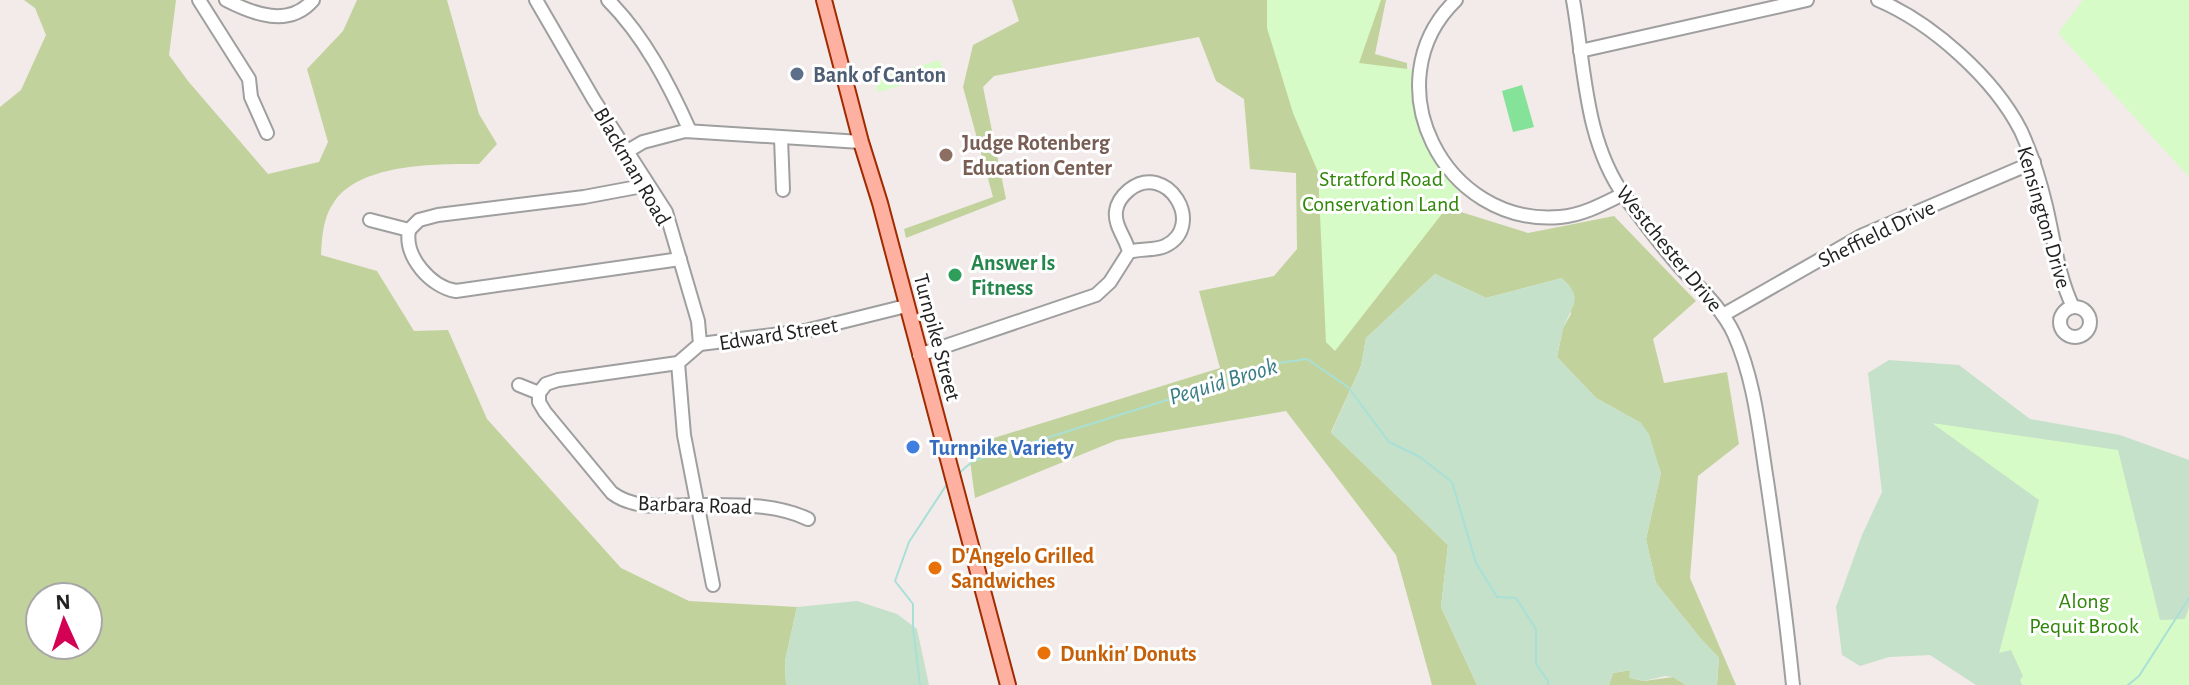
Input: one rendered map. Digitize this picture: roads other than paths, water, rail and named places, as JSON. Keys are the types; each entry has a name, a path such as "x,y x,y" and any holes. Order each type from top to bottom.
{"main road":[{"name":"Turnpike Street","path":"824,0 1008,685"}],"street":[{"path":"199,0 243,69 260,122 267,133"},
{"path":"226,0 256,14 272,17 288,16 313,0"},
{"name":"Blackman Road","path":"536,0 626,152 666,212 698,321 700,344"},
{"path":"608,0 634,28 690,131"},
{"path":"1456,0 1438,24 1428,45 1420,88 1426,127 1444,166 1474,194 1515,214 1550,217 1580,214 1623,194"},
{"name":"Westchester Drive","path":"1573,0 1585,90 1607,166 1623,194 1680,267 1723,315 1735,336 1755,396 1783,582 1793,685"},
{"path":"1580,51 1807,0"},
{"name":"Kensington Drive","path":"1878,0 1921,22 2002,100 2034,162 2063,283 2073,307"},
{"path":"626,152 643,142 690,131 861,142"},
{"path":"781,138 783,190"},
{"name":"Sheffield Drive","path":"1723,315 1863,235 2034,162"},
{"path":"919,355 1089,299 1110,282 1129,252 1163,247 1172,242 1181,228 1181,204 1165,186 1155,183 1135,186 1118,203 1117,220 1129,252"},
{"path":"648,185 584,197 438,215 419,220 409,230 409,246 416,262 433,283 456,291 680,259"},
{"path":"370,220 409,230"},
{"name":"Edward Street","path":"678,363 700,344 805,331 906,306"},
{"path":"519,385 539,393 546,384 558,380 678,363 684,435 713,585"},
{"name":"Barbara Road","path":"539,393 539,402 545,412 622,501 657,506 766,507 788,510 808,519"}],"waterway":[{"name":"Pequid Brook","path":"958,474 973,461 1199,390 1271,364 1307,359 1348,387 1389,442 1420,457 1452,482 1476,563 1497,597 1516,598 1536,629 1536,664 1548,685"},
{"name":"Pequid Brook","path":"920,685 913,604 895,581 909,542 947,484"},
{"name":"Pequid Brook","path":"2128,685 2139,676 2189,598"}],"place":[{"name":"Bank of Canton","path":"797,74"},
{"name":"Judge Rotenberg Education Center","path":"946,155"},
{"name":"Answer Is Fitness","path":"955,275"},
{"name":"Turnpike Variety","path":"913,447"},
{"name":"D'Angelo Grilled Sandwiches","path":"935,568"},
{"name":"Dunkin' Donuts","path":"1044,653"}],"park label":[{"name":"Stratford Road Conservation Land","path":"1381,190"},
{"name":"Along Pequit Brook","path":"2084,612"}]}
